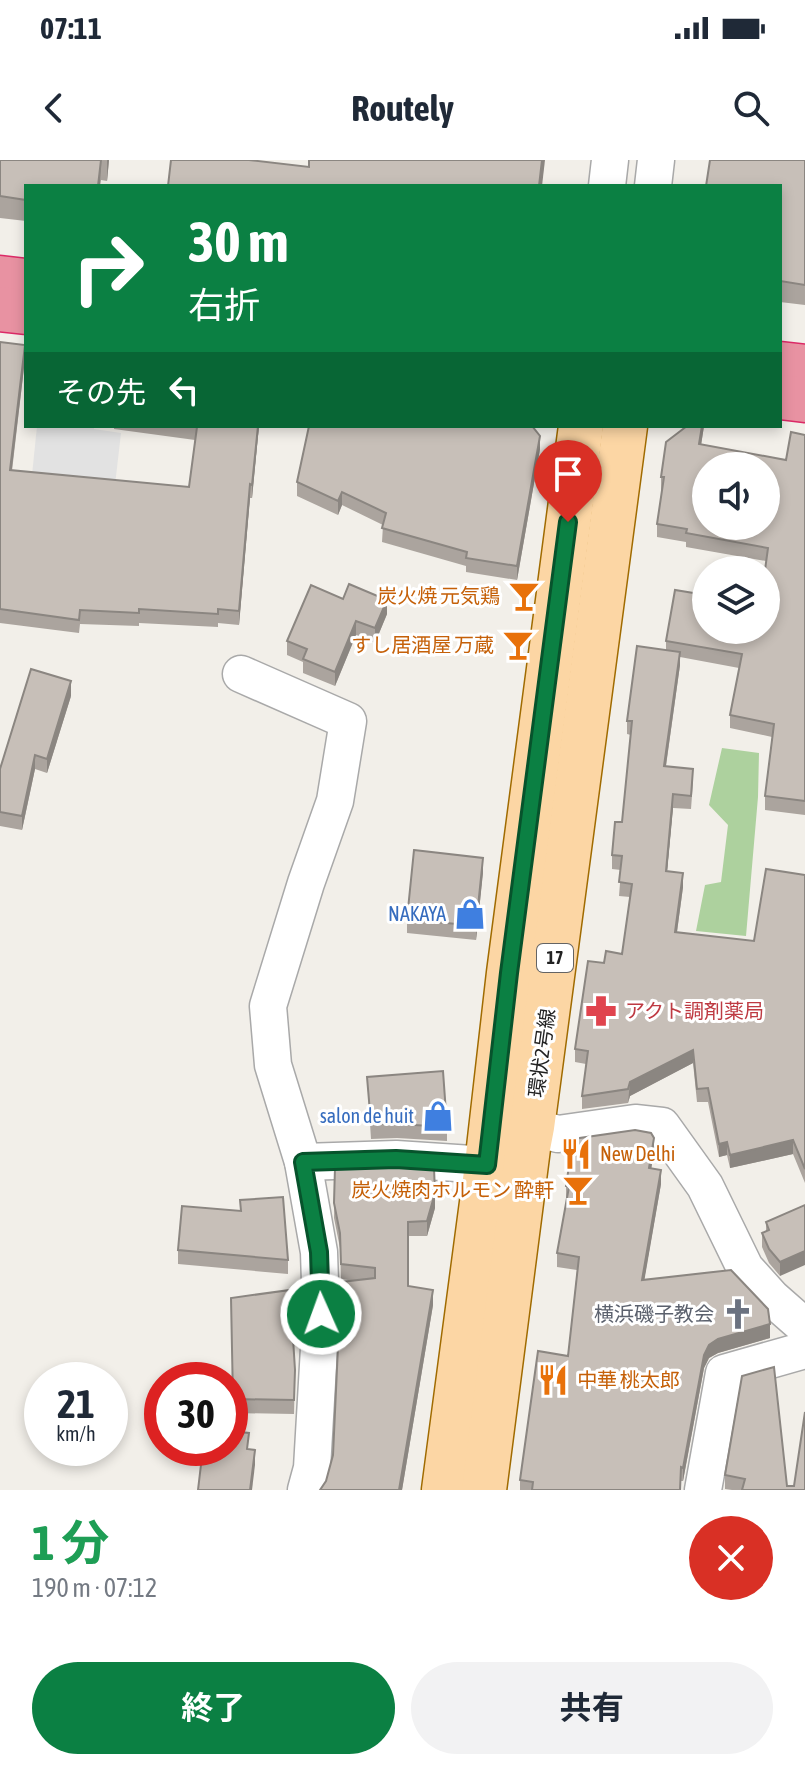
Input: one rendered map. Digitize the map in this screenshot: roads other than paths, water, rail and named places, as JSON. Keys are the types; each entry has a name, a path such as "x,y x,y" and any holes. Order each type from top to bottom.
{"highway":[{"path":"0,278 24,281"},
{"path":"0,309 24,312"},
{"path":"782,364 805,367"},
{"path":"782,397 805,400"}],"main road":[{"name":"環状2号線","path":"444,1490 581,428"},
{"name":"環状2号線","path":"484,1490 625,428"}],"street":[{"path":"607,184 610,160"},
{"path":"653,184 656,160"},
{"path":"241,674 348,721 335,801 268,1006 273,1065 303,1162 319,1252 321,1314 312,1468 306,1490"},
{"path":"532,1127 558,1134 635,1123 662,1126 705,1186 745,1268 772,1298 805,1327"},
{"path":"303,1162 396,1159 487,1165"},
{"path":"703,1490 724,1373 805,1350"}],"place":[{"name":"炭火焼 元気鶏","path":"524,596"},
{"name":"すし居酒屋 万蔵","path":"518,645"},
{"name":"NAKAYA","path":"470,914"},
{"name":"アクト調剤薬局","path":"601,1011"},
{"name":"salon de huit","path":"438,1116"},
{"name":"New Delhi","path":"576,1154"},
{"name":"炭火焼肉ホルモン 酔軒","path":"578,1190"},
{"name":"横浜磯子教会","path":"738,1314"},
{"name":"中華 桃太郎","path":"553,1380"}]}
